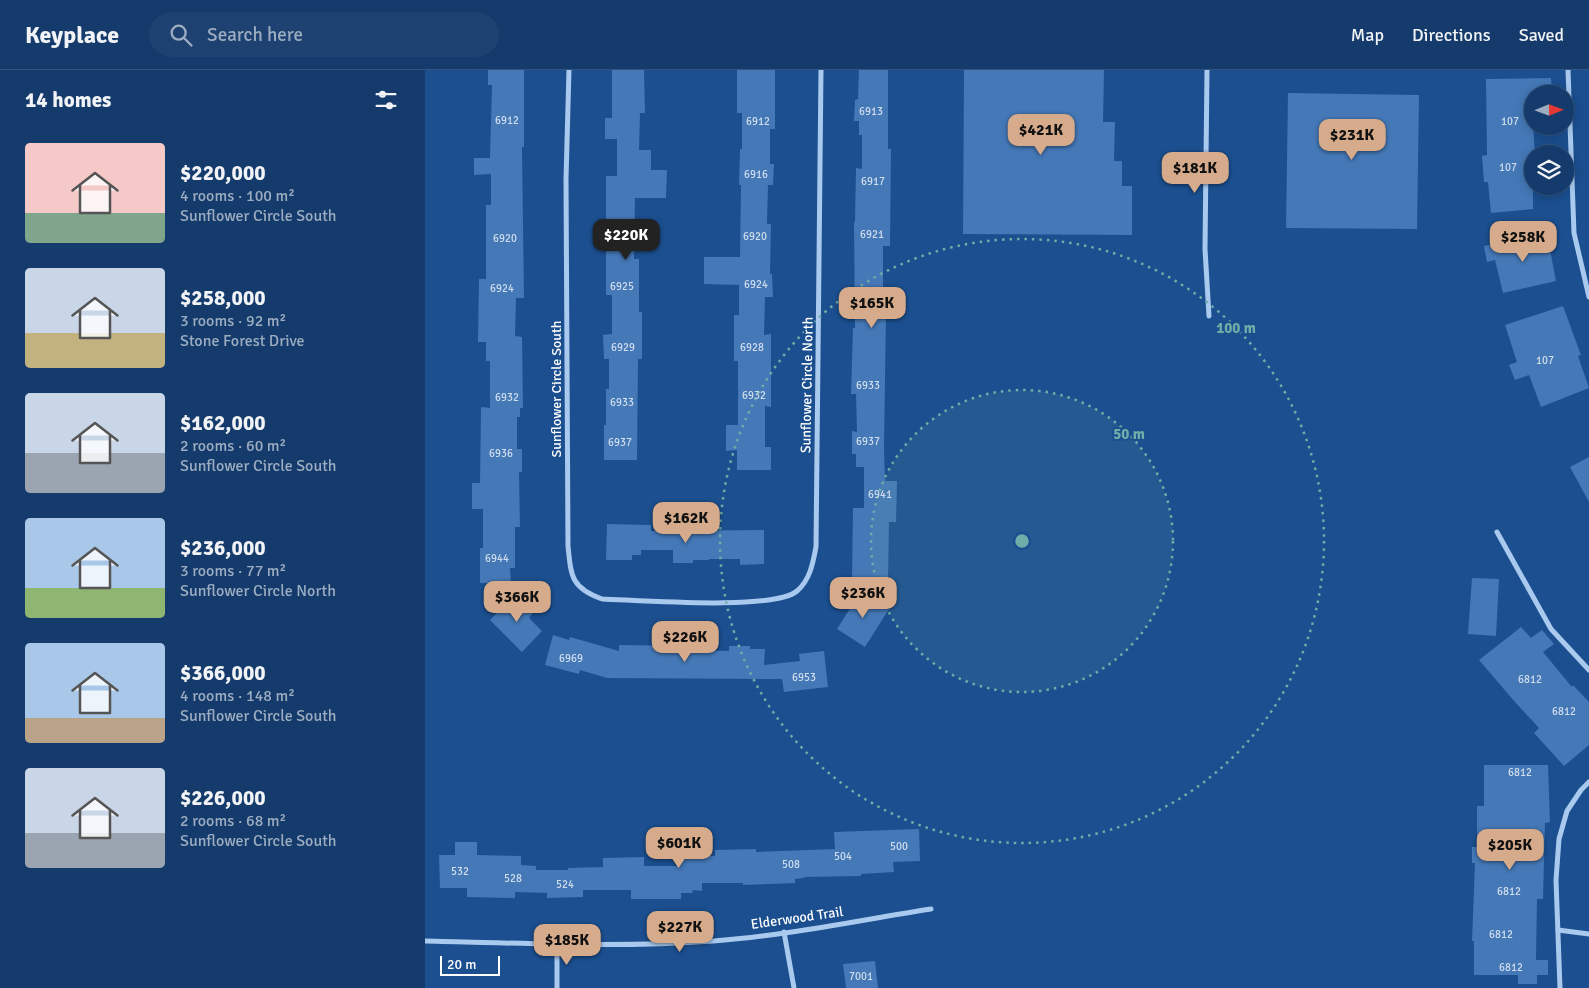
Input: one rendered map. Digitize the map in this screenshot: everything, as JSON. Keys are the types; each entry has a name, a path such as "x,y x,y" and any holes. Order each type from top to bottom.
{"street":[{"name":"Sunflower Circle South","path":"569,70 566,189 568,546 571,574 579,586 588,594 602,599 694,603"},
{"name":"Sunflower Circle North","path":"694,603 766,601 795,593 805,582 812,567 816,546 821,70"},
{"path":"1207,70 1205,249 1209,316"},
{"path":"1568,70 1574,233 1589,297"},
{"path":"1497,532 1551,629 1589,670"},
{"path":"1560,988 1556,880 1559,839 1567,811 1581,790 1589,782"},
{"name":"Elderwood Trail","path":"425,941 620,945 714,941 931,909"},
{"path":"1558,930 1589,934"},
{"path":"784,932 794,988"},
{"path":"557,944 557,988"}],"building":[{"path":"488,70 524,70 524,147 522,147 524,298 516,298 515,336 522,337 523,408 520,408 520,417 517,417 517,449 522,449 522,472 519,472 520,527 515,527 515,568 510,568 511,583 480,583 480,548 483,548 483,509 472,509 472,483 480,483 481,407 490,408 490,361 486,361 486,342 478,342 479,279 486,279 486,205 491,205 491,174 474,175 474,158 490,158 492,85 488,85"},
{"path":"612,70 644,70 645,113 640,113 639,150 651,150 651,170 667,170 666,198 635,198 634,259 639,259 639,312 642,312 642,359 638,359 637,460 604,460 604,425 606,425 606,389 609,389 609,359 604,359 603,335 612,334 612,295 606,295 606,176 617,176 617,139 605,139 605,118 612,118"},
{"path":"737,70 775,70 775,129 770,129 770,164 774,164 773,185 768,185 767,224 771,224 770,274 772,274 773,297 765,297 764,335 771,334 771,407 765,406 765,447 771,447 771,470 737,470 737,450 726,451 726,425 738,425 738,361 734,361 734,315 739,315 739,285 704,284 704,257 740,257 741,185 739,185 742,113 737,113"},
{"path":"859,70 888,70 888,149 891,149 890,246 883,246 883,312 886,312 884,449 885,481 897,481 896,522 889,522 888,579 852,578 853,508 864,508 864,467 856,467 856,454 852,454 852,431 857,432 856,394 851,394 853,328 855,328 854,222 856,168 862,169 862,135 859,135 859,121 854,121 855,100 858,99"},
{"path":"964,70 1104,70 1103,122 1115,122 1114,161 1122,161 1122,186 1132,186 1132,235 963,234"},
{"path":"1551,78 1551,85 1524,85 1524,135 1534,135 1534,145 1524,145 1524,195 1533,195 1533,209 1491,213 1488,182 1484,182 1482,156 1487,155 1486,79"},
{"path":"1288,93 1419,95 1417,229 1286,228"},
{"path":"1547,234 1556,281 1503,293 1495,260 1487,262 1484,246"},
{"path":"1563,306 1581,355 1578,356 1589,388 1541,407 1529,375 1515,380 1509,365 1517,362 1505,325"},
{"path":"1589,457 1589,502 1570,467"},
{"path":"607,524 651,525 651,531 764,530 764,564 740,565 740,559 709,559 693,560 693,563 673,563 673,550 641,550 641,555 632,555 632,560 606,560"},
{"path":"1472,578 1499,579 1496,636 1468,634"},
{"path":"861,591 889,609 865,647 837,629"},
{"path":"515,595 533,613 529,618 542,631 522,652 490,620"},
{"path":"1521,627 1531,638 1542,630 1554,644 1543,652 1572,687 1573,685 1589,702 1589,745 1564,766 1534,733 1539,728 1479,660"},
{"path":"553,635 569,640 570,637 619,651 619,645 690,646 690,650 729,651 729,646 750,646 750,649 765,649 764,665 800,661 799,654 824,651 828,687 784,692 782,679 607,678 580,670 579,674 545,665"},
{"path":"1484,765 1548,765 1550,822 1545,823 1543,899 1537,899 1536,960 1548,960 1548,975 1537,975 1537,984 1518,984 1518,975 1474,975 1474,941 1472,941 1475,863 1472,863 1472,847 1477,847 1477,806 1484,806"},
{"path":"919,829 920,861 893,862 894,872 861,874 861,876 804,877 795,879 795,883 743,885 743,883 702,883 702,891 693,890 692,893 681,893 681,899 631,899 631,890 583,890 583,897 547,898 547,893 515,892 515,898 467,897 467,888 440,888 439,855 455,855 455,842 477,842 477,855 521,856 521,865 536,866 536,870 568,870 568,868 603,867 603,858 644,857 644,866 677,866 677,855 715,856 715,850 756,849 756,852 835,849 834,832"},
{"path":"875,961 878,988 846,988 843,964"}]}
